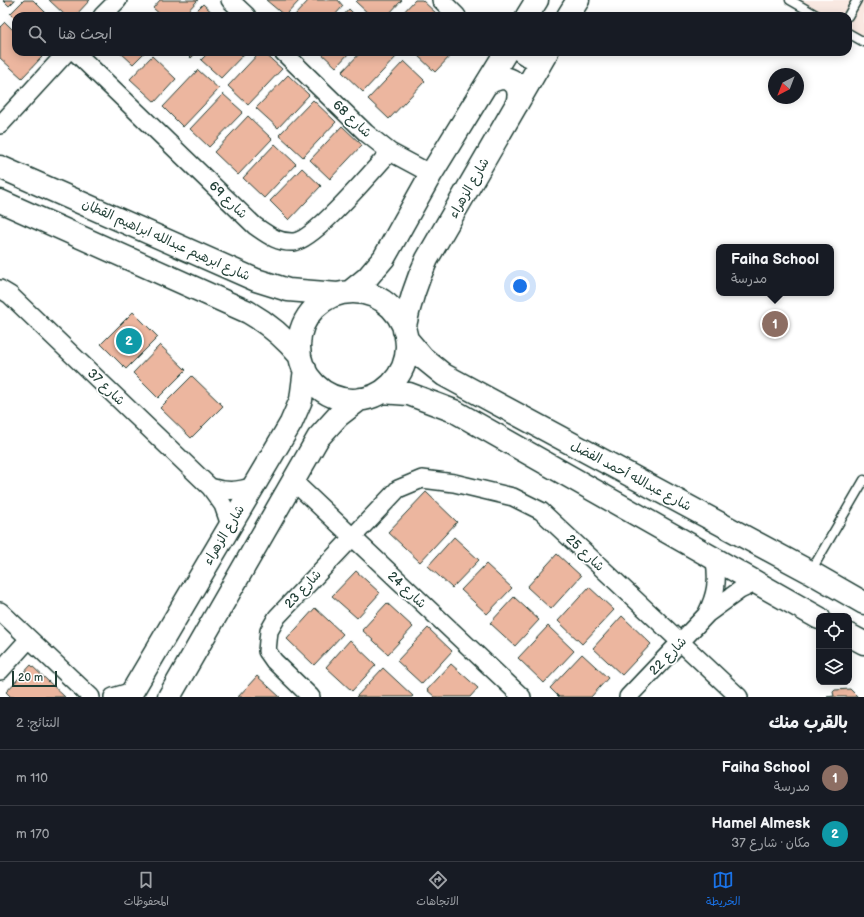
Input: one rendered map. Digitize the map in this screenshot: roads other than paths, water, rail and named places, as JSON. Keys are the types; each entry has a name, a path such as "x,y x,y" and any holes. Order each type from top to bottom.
{"street":[{"path":"106,12 118,0"},
{"path":"230,0 243,12"},
{"path":"441,0 453,12"},
{"path":"530,12 537,0"},
{"path":"570,12 578,0"},
{"path":"0,125 63,56"},
{"name":"شارع 69","path":"79,56 255,226 275,240 295,242 315,232 390,152"},
{"name":"شارع 68","path":"287,56 366,134 390,152 431,174"},
{"path":"303,363 300,342 303,327 310,313 322,302 344,293 367,278 384,258 431,174 504,56"},
{"name":"شارع الزهراء","path":"405,334 409,304 418,278 427,260 545,56"},
{"path":"487,84 494,79 502,77 511,80 517,87 520,95 517,104"},
{"name":"شارع ابرهيم عبدالله ابراهيم القطان","path":"0,167 256,280 288,290 344,293"},
{"path":"0,201 248,312 265,322 286,339 303,363 313,381 323,390 336,396 349,399 360,399 381,392 409,394 454,411 715,561 816,616"},
{"path":"85,239 94,238 100,234 103,227 103,220 94,208"},
{"path":"127,257 122,252 119,245 120,237 125,231 132,228 139,228"},
{"path":"248,312 257,312 264,307 268,300 267,292 256,280"},
{"name":"شارع 37","path":"0,290 10,295 210,487 222,505 230,525"},
{"path":"344,293 368,294 381,300 400,318 405,334 407,353 404,365 398,376 381,392"},
{"name":"شارع عبدالله أحمد الفضل","path":"405,334 423,358 444,375 588,454 810,572 864,603"},
{"name":"شارع الزهراء","path":"125,695 178,615 200,575 291,423 301,400 303,363"},
{"path":"454,411 450,405 449,398 452,391 458,387 465,386"},
{"path":"169,697 318,438 338,416 360,399"},
{"path":"578,481 584,479 589,474 592,467 588,454"},
{"path":"618,504 615,492 617,486 620,481 631,476"},
{"name":"شارع 25","path":"398,489 422,479 454,483 513,497 541,511 739,697"},
{"name":"شارع 24","path":"293,481 522,697"},
{"name":"شارع 37","path":"210,487 230,492 253,486"},
{"name":"شارع 23","path":"311,697 274,661 267,651 269,631 277,617 398,489"},
{"name":"شارع 22","path":"707,614 715,597 718,576 715,561"},
{"path":"200,575 204,589 210,593 217,595 224,594 230,589"},
{"name":"شارع 22","path":"628,697 707,614 740,590 755,583"},
{"path":"0,611 29,639 94,696"},
{"path":"178,615 191,611 198,613 206,624 207,631"},
{"path":"852,637 864,643"},
{"path":"0,670 29,639"}],"lane":[{"path":"790,0 811,12"},
{"path":"804,8 809,0"},
{"path":"850,12 857,0"},
{"path":"852,35 864,42"},
{"path":"810,572 864,480"}],"place":[{"name":"Faiha School","path":"775,324"},
{"name":"Hamel Almesk","path":"129,341"}]}
